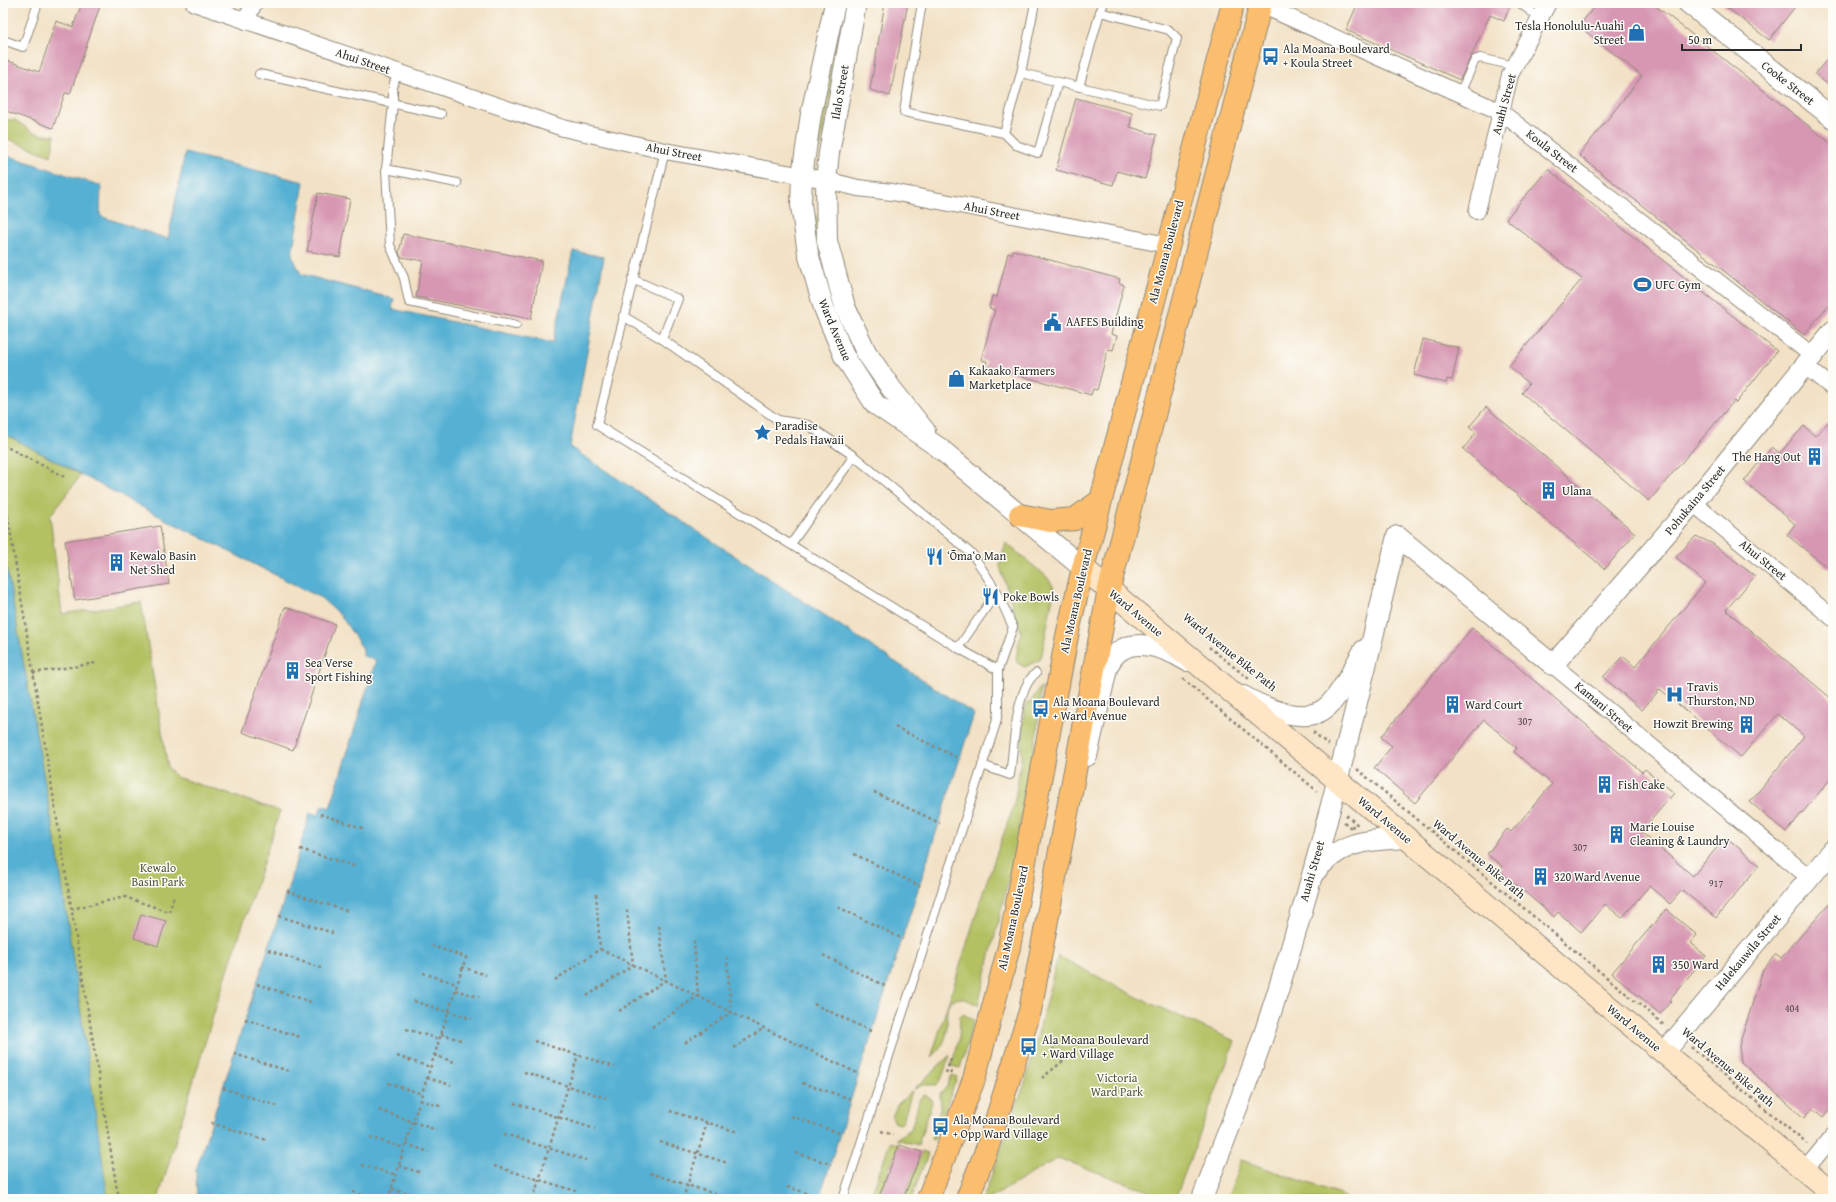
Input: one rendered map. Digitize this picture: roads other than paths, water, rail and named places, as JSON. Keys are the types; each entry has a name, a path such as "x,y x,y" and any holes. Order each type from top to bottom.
{"main road":[{"name":"Ala Moana Boulevard","path":"928,1199 974,1080 1009,947 1066,643 1083,568 1233,3"},
{"path":"967,1199 988,1146 1030,1011 1108,589 1260,4"},
{"path":"1020,515 1050,522 1075,519 1100,501"},
{"name":"Ward Avenue","path":"1083,568 1833,1194"}],"street":[{"name":"Ahui Street","path":"194,3 563,128 665,151 826,180 858,188 892,192 1168,246"},
{"path":"246,21 254,3"},
{"name":"Ilalo Street","path":"802,176 812,114 835,3"},
{"name":"Ilalo Street","path":"826,180 829,153 856,3"},
{"name":"Auahi Street","path":"1477,211 1510,75 1548,3"},
{"name":"Cooke Street","path":"1688,3 1833,118"},
{"name":"Koula Street","path":"1260,4 1501,112 1809,361 1833,388"},
{"name":"Ward Avenue","path":"802,176 801,205 808,253 824,308 844,356 875,404 938,447 1083,568"},
{"name":"Ward Avenue","path":"826,180 827,241 845,307 866,352 891,388 938,447"},
{"name":"Pohukaina Street","path":"1553,665 1693,503 1833,331"},
{"name":"Ahui Street","path":"1693,503 1833,618"},
{"name":"Auahi Street","path":"1202,1199 1262,1040 1311,877 1344,757 1397,536"},
{"name":"Kamani Street","path":"1397,536 1810,878"},
{"path":"1060,855 1091,740 1107,669 1113,656 1119,651 1129,647 1152,646 1177,655 1255,703 1292,714 1313,714 1327,707 1337,694 1374,632"},
{"path":"1311,877 1326,860 1339,850 1351,845 1360,842 1407,838"},
{"name":"Halekauwila Street","path":"1664,1053 1833,850"},
{"path":"1805,1170 1833,1136"}],"lane":[{"path":"3,40 23,47 38,3"},
{"path":"922,3 904,112 1004,132 1016,145 1038,152 1058,82"},
{"path":"1004,132 1021,72 1034,3"},
{"path":"1079,87 1100,12 1104,3"},
{"path":"1520,3 1539,18"},
{"path":"1021,72 1160,106 1177,38 1169,30 1100,12"},
{"path":"1460,93 1475,60 1480,58 1515,66"},
{"path":"398,72 393,87 393,104 386,168 390,245 404,278 409,302 516,325"},
{"path":"259,74 441,114"},
{"path":"665,151 597,425 958,648 998,670"},
{"path":"386,168 457,183"},
{"path":"632,279 678,299 662,339"},
{"path":"623,316 662,339 778,420 808,425 854,456 973,555 997,592 1012,626 998,670 997,716 843,1199"},
{"path":"791,544 854,456"},
{"path":"958,648 997,592"},
{"path":"982,766 1010,774 1023,692 1030,679 1036,673"},
{"path":"1829,1199 1833,1194"}],"water":[{"path":"185,153 304,182 292,255 301,274 394,299 392,309 553,343 573,251 604,257 570,447 974,714 819,1199 197,1199 196,1170 287,891 310,813 319,815 322,805 330,808 376,660 363,656 363,649 341,616 321,598 159,516 3,433 3,154 101,186 100,216 168,239"},
{"path":"3,548 58,857 108,1199 3,1199"}],"place":[{"name":"Tesla Honolulu-Auahi Street","path":"1637,33"},
{"name":"Ala Moana Boulevard + Koula Street","path":"1270,56"},
{"name":"UFC Gym","path":"1642,285"},
{"name":"AAFES Building","path":"1053,322"},
{"name":"Kakaako Farmers Marketplace","path":"956,378"},
{"name":"Paradise Pedals Hawaii","path":"762,433"},
{"name":"The Hang Out","path":"1814,457"},
{"name":"Ulana","path":"1549,491"},
{"name":"ʻŌmaʻo Man","path":"934,556"},
{"name":"Kewalo Basin Net Shed","path":"117,563"},
{"name":"Poke Bowls","path":"990,597"},
{"name":"Sea Verse Sport Fishing","path":"292,670"},
{"name":"Travis Thurston, ND","path":"1674,694"},
{"name":"Ward Court","path":"1452,705"},
{"name":"Ala Moana Boulevard + Ward Avenue","path":"1040,709"},
{"name":"Howzit Brewing","path":"1746,724"},
{"name":"Fish Cake","path":"1605,785"},
{"name":"Marie Louise Cleaning & Laundry","path":"1617,834"},
{"name":"320 Ward Avenue","path":"1541,877"},
{"name":"350 Ward","path":"1659,965"},
{"name":"Ala Moana Boulevard + Ward Village","path":"1029,1047"},
{"name":"Ala Moana Boulevard + Opp Ward Village","path":"940,1127"}],"park label":[{"name":"Kewalo Basin Park","path":"158,875"},
{"name":"Victoria Ward Park","path":"1117,1085"}]}
